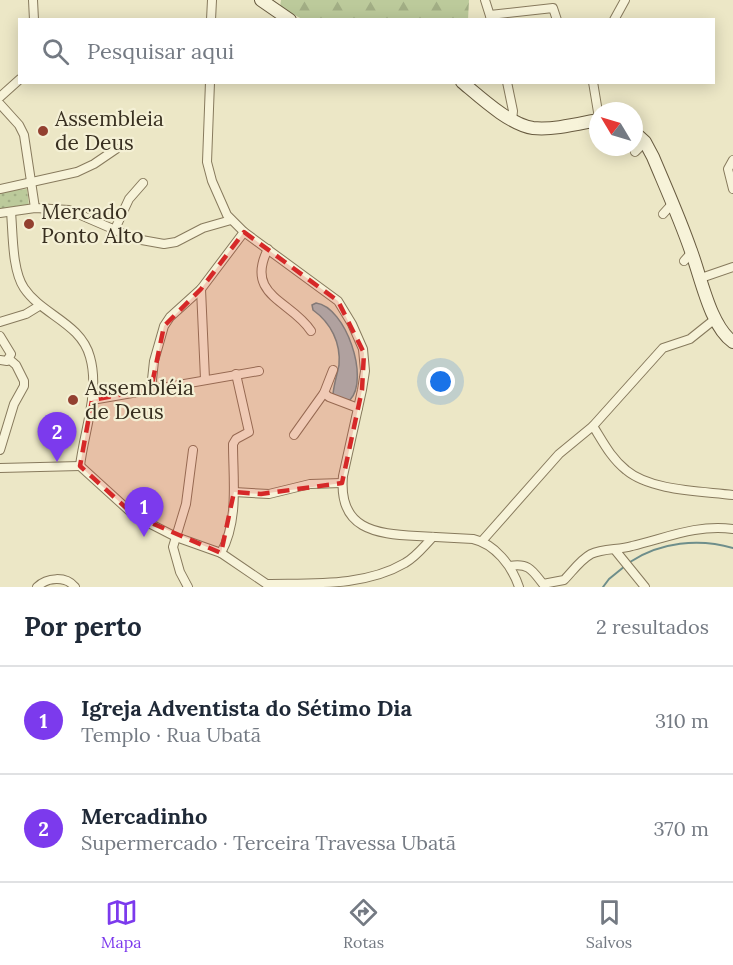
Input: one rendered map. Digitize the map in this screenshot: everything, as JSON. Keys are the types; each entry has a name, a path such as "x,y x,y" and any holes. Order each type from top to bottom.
{"main road":[{"path":"261,0 287,18"},
{"path":"465,84 512,120 530,128 550,128 589,122"},
{"path":"645,142 673,203 688,257 701,278 715,319 722,333 733,342"}],"street":[{"path":"33,0 34,18"},
{"path":"211,18 212,0"},
{"path":"485,0 490,17 553,9 556,18"},
{"path":"615,18 625,0"},
{"path":"0,97 18,81"},
{"path":"210,84 207,162 224,210 244,232 338,301 345,310 364,351 365,371 342,483 347,509 361,525 379,533 482,542 510,566 519,587"},
{"path":"507,84 513,111 512,120"},
{"path":"593,84 596,102"},
{"path":"0,104 19,125 24,135 35,208"},
{"path":"0,189 32,184 77,172 116,149"},
{"path":"733,160 728,169 733,189"},
{"path":"115,229 129,199 143,183"},
{"path":"663,214 673,203"},
{"path":"0,213 35,208 75,211 136,239 164,244 176,242 203,228 231,220"},
{"path":"11,212 18,275 23,287 39,306 64,321 88,351 92,370 92,400 80,466"},
{"path":"151,388 154,361 164,326 170,317 201,289 244,232"},
{"path":"268,249 263,260 261,274 267,292 301,319 311,331"},
{"path":"701,278 733,267"},
{"path":"201,289 205,379"},
{"path":"0,322 26,314 39,306"},
{"path":"482,542 558,454 593,426 663,348 690,339 715,319"},
{"path":"0,336 11,354 5,360 16,365 24,381 24,386 14,404 0,450"},
{"path":"92,400 259,370"},
{"path":"294,435 324,393 333,370"},
{"path":"221,553 233,513 233,444 236,439 249,432 236,374"},
{"path":"324,393 358,408"},
{"path":"593,426 612,455 625,469 638,477 678,489 733,495"},
{"path":"188,587 174,556 173,547 186,504 193,450"},
{"path":"0,468 80,466 135,516 176,537 221,553 269,586 333,583 354,580 392,569 412,559 433,537"},
{"path":"234,492 269,494 310,484 342,483"},
{"path":"510,566 520,564 526,566 543,586 564,580 587,557 601,550 617,553 701,528 733,528"},
{"path":"617,553 639,585"},
{"path":"37,587 48,580 63,579 75,587"}],"highlighted area":[{"path":"244,232 338,301 364,353 362,390 342,483 261,494 234,492 221,553 135,516 80,466 92,400 151,389 164,326 201,289"}],"green space":[{"path":"281,0 469,0 468,18 300,18 280,7"},
{"path":"27,189 29,206 0,210 0,192"}],"water":[{"path":"316,303 327,307 337,317 352,345 357,377 356,390 350,400 343,400 333,394 339,365 338,349 330,327 313,310 312,305"}],"waterway":[{"path":"630,562 654,550 680,544 707,543 733,548"},
{"path":"603,587 625,566"}],"place":[{"name":"Assembleia de Deus","path":"43,131"},
{"name":"Mercado Ponto Alto","path":"29,224"},
{"name":"Assembléia de Deus","path":"73,400"},
{"name":"Mercadinho","path":"57,462"},
{"name":"Igreja Adventista do Sétimo Dia","path":"144,537"}]}
